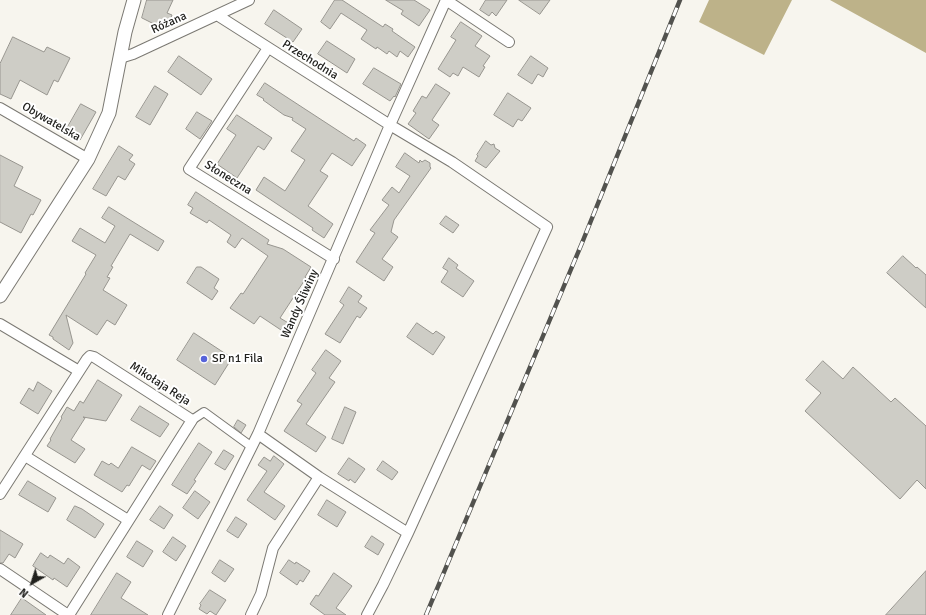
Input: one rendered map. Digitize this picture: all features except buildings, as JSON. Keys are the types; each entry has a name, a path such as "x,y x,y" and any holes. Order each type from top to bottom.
{"street":[{"path":"0,296 88,159 109,113 128,20 134,0"},
{"name":"Różana","path":"120,58 133,54 218,16 249,0"},
{"path":"446,0 509,42"},
{"name":"Wandy Śliwiny","path":"168,615 258,434 390,125 446,0"},
{"name":"Przechodnia","path":"218,16 390,125 452,162 547,227 408,533"},
{"name":"Słoneczna","path":"268,48 189,169 334,259"},
{"name":"Obywatelska","path":"0,108 88,159"},
{"path":"0,324 79,371"},
{"name":"Mikołaja Reja","path":"0,494 90,356 94,357 192,420 69,615"},
{"path":"192,420 204,412 252,447"},
{"path":"258,434 319,478 408,533 366,615"},
{"path":"25,456 128,520"},
{"path":"251,615 261,594 273,548 319,478"},
{"path":"0,569 69,615"}],"shaded area":[{"path":"709,0 792,0 764,55 699,22"},
{"path":"830,0 926,0 926,53"}],"railway":[{"path":"426,615 582,243 680,0"}],"place":[{"name":"SP n1 Fila","path":"204,359"}]}
